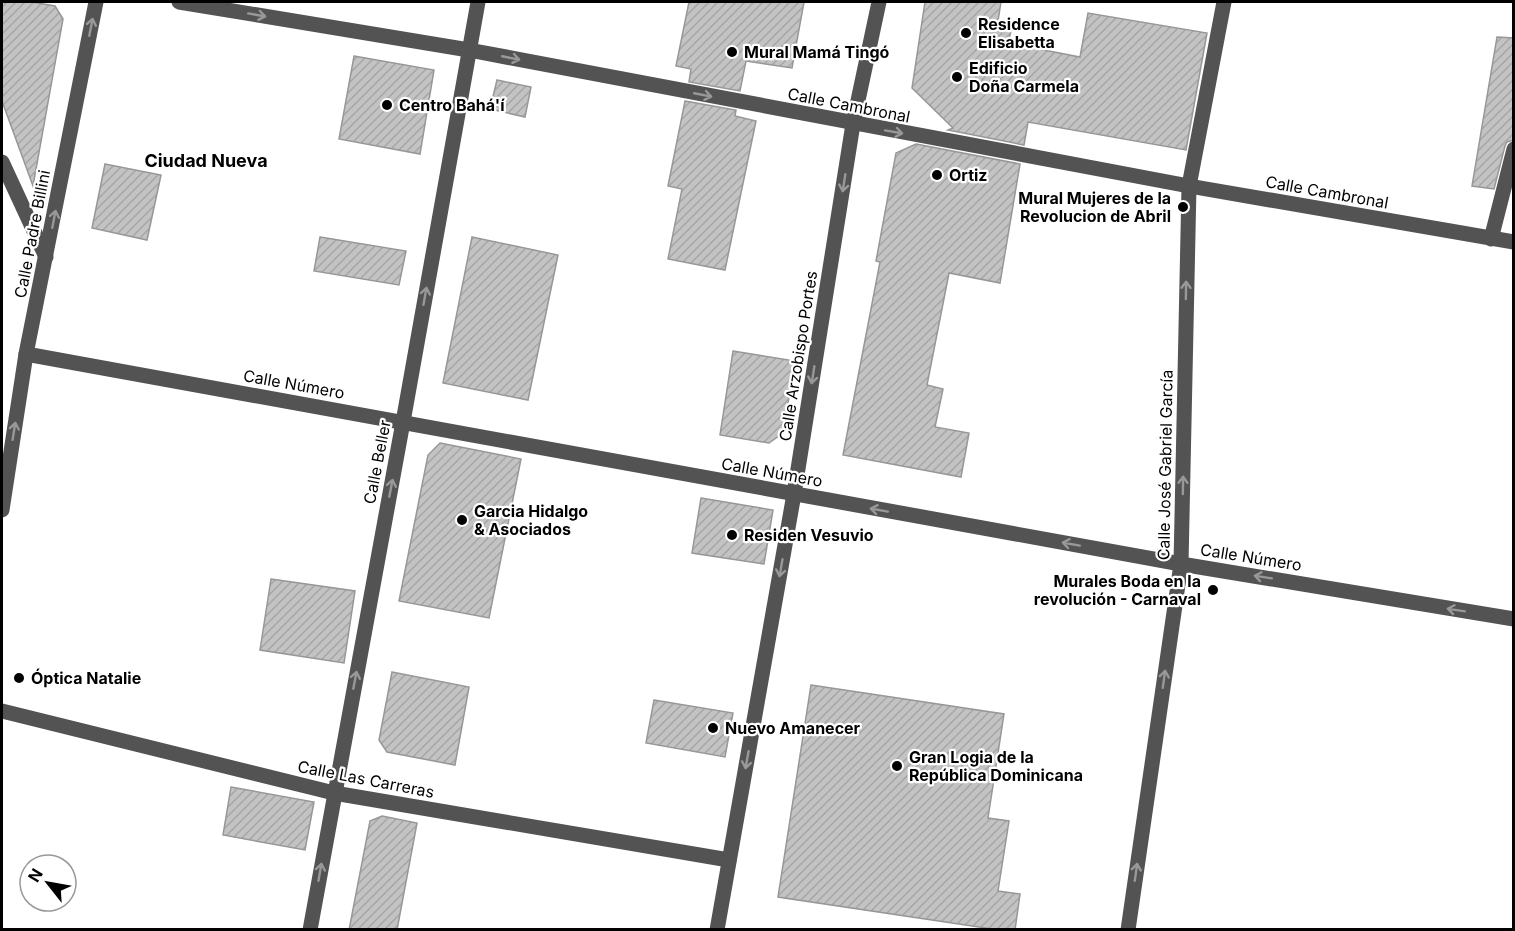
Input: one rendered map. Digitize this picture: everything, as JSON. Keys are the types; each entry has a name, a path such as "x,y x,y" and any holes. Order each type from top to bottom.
{"street":[{"name":"Calle Padre Billini","path":"2,510 4,478 26,354 96,2"},
{"name":"Calle Cambronal","path":"178,2 469,50 1188,186 1514,242"},
{"name":"Calle Beller","path":"310,930 478,2"},
{"name":"Calle Arzobispo Portes","path":"717,930 794,494 854,124 879,2"},
{"name":"Calle José Gabriel García","path":"1128,930 1181,564 1188,186 1224,2"},
{"path":"1491,239 1514,149"},
{"path":"2,162 46,257"},
{"name":"Calle Número","path":"26,354 1181,564 1514,619"},
{"name":"Calle Las Carreras","path":"2,711 334,793 729,860"}],"building":[{"path":"2,2 32,2 55,6 63,19 33,186 2,101"},
{"path":"689,2 804,2 792,68 746,61 740,91 689,82 691,69 676,66"},
{"path":"925,2 1001,2 998,21 1013,23 1008,43 1080,57 1088,13 1207,33 1186,150 1028,122 1024,145 948,130 953,128 912,88"},
{"path":"1497,37 1514,38 1514,140 1507,142 1505,146 1494,189 1472,186"},
{"name":"Centro Bahá'í","path":"354,56 434,70 420,154 339,139"},
{"path":"497,80 531,87 525,117 490,109"},
{"path":"685,101 736,110 735,116 756,121 725,270 668,259 682,189 668,186"},
{"path":"916,144 1020,164 1000,283 949,273 927,385 943,389 935,427 969,433 961,477 843,455 880,262 876,261 896,153"},
{"path":"105,164 161,175 147,240 92,228"},
{"path":"320,237 406,251 399,285 314,271"},
{"path":"472,237 558,255 528,400 443,383"},
{"path":"733,351 795,361 783,433 769,443 720,435"},
{"path":"440,443 521,459 489,618 399,601 428,455"},
{"name":"Residen Vesuvio","path":"701,498 773,510 764,564 692,553"},
{"path":"271,579 355,591 344,663 260,650"},
{"path":"392,672 469,687 455,765 387,752 379,740"},
{"name":"Gran Logia de la República Dominicana","path":"811,685 1004,714 988,818 1009,821 998,891 1020,894 1015,930 999,930 778,897"},
{"path":"654,700 733,713 725,757 646,743"},
{"path":"231,787 314,802 305,850 223,835"},
{"path":"382,816 417,823 397,930 349,930 370,821"}],"place":[{"name":"Residence Elisabetta","path":"966,33"},
{"name":"Mural Mamá Tingó","path":"732,52"},
{"name":"Edificio Doña Carmela","path":"957,77"},
{"name":"Centro Bahá'í","path":"387,105"},
{"name":"Ortiz","path":"937,175"},
{"name":"Mural Mujeres de la Revolucion de Abril","path":"1183,207"},
{"name":"Garcia Hidalgo & Asociados","path":"462,520"},
{"name":"Residen Vesuvio","path":"732,535"},
{"name":"Murales Boda en la revolución - Carnaval","path":"1213,590"},
{"name":"Óptica Natalie","path":"19,678"},
{"name":"Nuevo Amanecer","path":"713,728"},
{"name":"Gran Logia de la República Dominicana","path":"897,766"}],"district":[{"name":"Ciudad Nueva","path":"206,160"}]}
